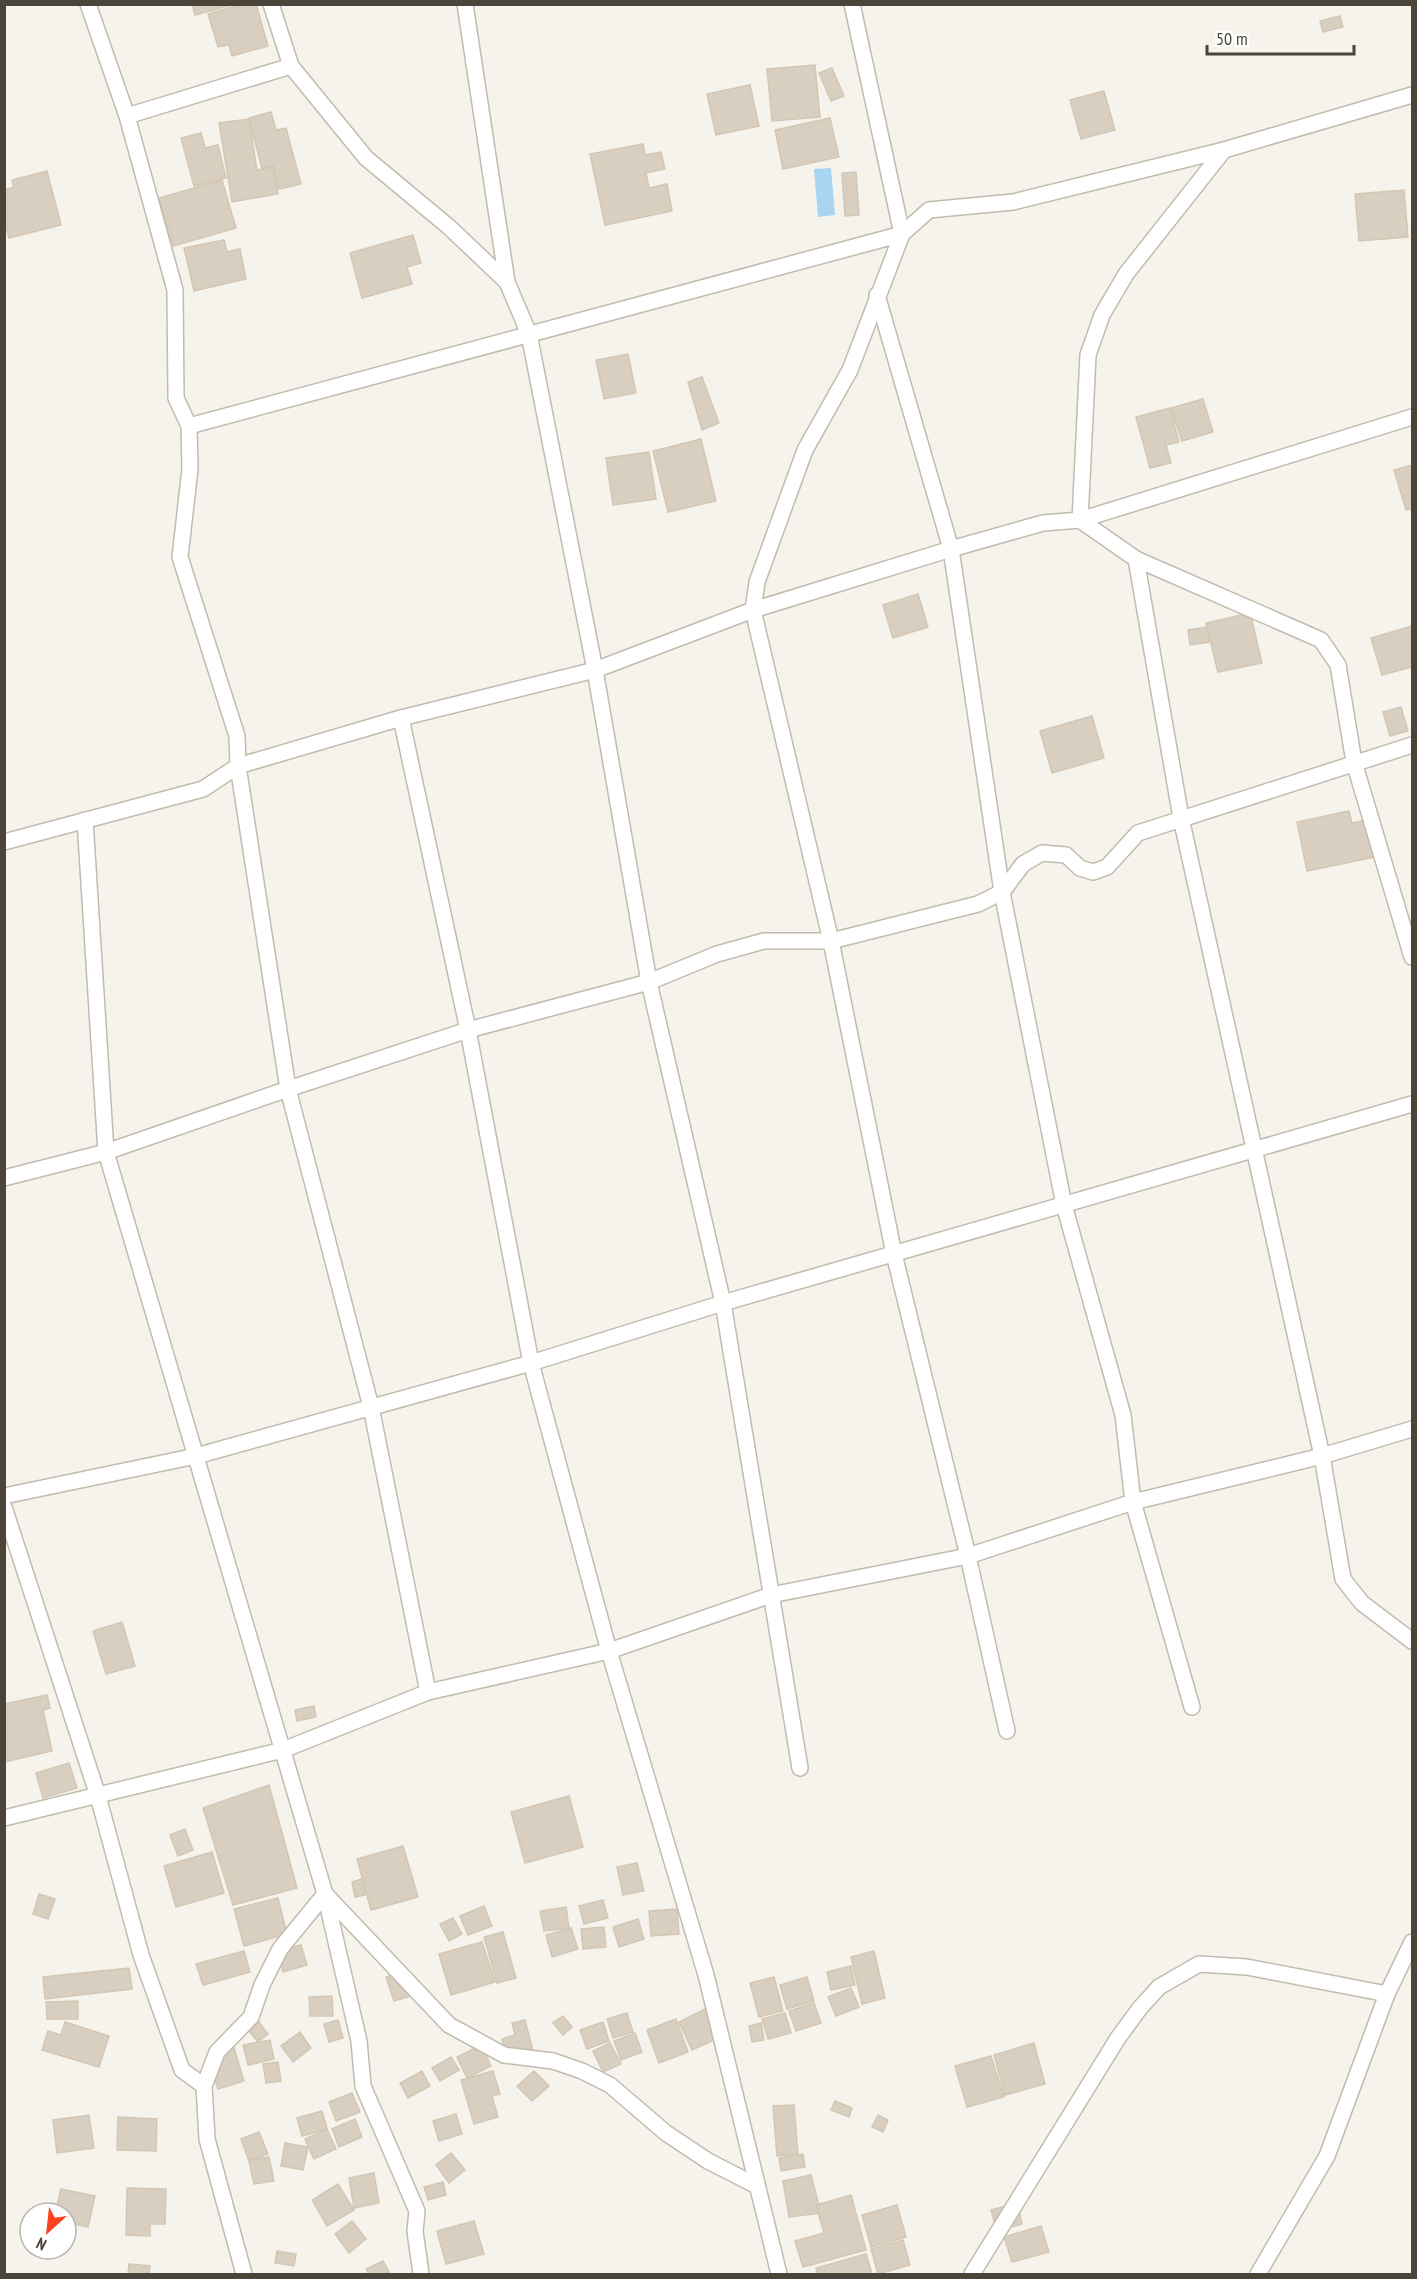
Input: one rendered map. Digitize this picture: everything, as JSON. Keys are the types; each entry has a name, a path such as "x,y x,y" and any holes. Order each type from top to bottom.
{"street":[{"path":"88,4 127,116 175,290 176,398 189,426 190,469 180,557 237,736 238,766 288,1089 371,1407 429,1692"},
{"path":"270,4 291,66 366,158 449,227 507,282"},
{"path":"465,4 507,282 529,334 596,670 649,982 723,1303 800,1768"},
{"path":"852,4 902,234 850,370 806,450 757,582 753,610 831,941 894,1254 968,1556 1007,1731"},
{"path":"127,116 291,66"},
{"path":"189,426 902,234 930,210 1013,202 1224,150 1413,95"},
{"path":"1080,520 1088,355 1102,315 1126,274 1224,150"},
{"path":"877,295 951,549 1002,892 1064,1204 1123,1415 1133,1502 1192,1707"},
{"path":"4,842 203,789 238,766 401,718 596,670 753,610 951,549 1043,523 1080,520 1413,417"},
{"path":"1080,520 1136,559 1321,640 1338,665 1354,762 1413,957"},
{"path":"1136,559 1181,818 1322,1456 1343,1578 1362,1603 1413,1641"},
{"path":"401,718 468,1030 531,1363 609,1651 706,1975 779,2274"},
{"path":"4,1178 106,1152 468,1030 649,982 717,954 764,941 831,941 978,904 1002,892 1023,864 1042,853 1066,855 1080,868 1093,872 1107,867 1138,833 1413,745"},
{"path":"85,820 106,1152 325,1894 359,2041 363,2086 417,2211 415,2232 421,2274"},
{"path":"4,1496 196,1456 531,1363 723,1303 1413,1104"},
{"path":"4,1818 283,1750 429,1692 609,1651 771,1595 968,1556 1133,1502 1322,1456 1413,1429"},
{"path":"4,1507 98,1796 141,1955 182,2070 204,2086"},
{"path":"325,1894 449,2025 504,2055 554,2061 610,2085 666,2133 708,2161 756,2185"},
{"path":"243,2274 207,2139 204,2086 217,2052 251,2017 262,1985 280,1949 325,1894"},
{"path":"1258,2274 1328,2156 1387,1994 1413,1942"},
{"path":"972,2274 1118,2038 1159,1987 1199,1964 1247,1967 1387,1994"}],"water":[{"path":"831,168 835,215 818,217 814,169"}],"building":[{"path":"192,4 235,4 195,15"},
{"path":"242,4 256,4 268,46 232,56 229,45 218,47 208,14"},
{"path":"1340,16 1343,27 1323,32 1320,21"},
{"path":"815,65 820,117 772,121 767,69"},
{"path":"832,68 844,96 831,101 819,73"},
{"path":"750,85 759,126 716,135 707,94"},
{"path":"1104,91 1115,130 1081,139 1070,100"},
{"path":"271,112 276,130 286,128 301,184 279,189 273,166 262,169 249,118"},
{"path":"830,118 839,157 783,169 775,130"},
{"path":"249,119 257,170 273,167 278,194 232,202 219,123"},
{"path":"201,133 205,148 218,145 226,178 194,186 181,138"},
{"path":"643,144 645,155 661,152 665,169 646,173 649,188 667,184 672,211 605,225 590,154"},
{"path":"47,171 61,225 9,238 4,221 4,190 14,187 12,180"},
{"path":"856,172 859,215 845,216 842,173"},
{"path":"222,180 236,228 173,246 159,198"},
{"path":"1404,190 1408,237 1359,241 1355,194"},
{"path":"413,235 421,263 407,267 412,284 362,298 350,253"},
{"path":"224,240 227,252 240,249 246,279 194,291 184,248"},
{"path":"628,354 636,393 604,399 596,360"},
{"path":"702,377 719,423 702,430 688,382"},
{"path":"1203,399 1213,432 1182,441 1171,408"},
{"path":"1170,408 1179,442 1166,445 1171,463 1150,468 1136,417"},
{"path":"701,439 716,501 668,512 653,451"},
{"path":"649,452 656,499 613,505 606,458"},
{"path":"1412,465 1412,509 1406,510 1394,470"},
{"path":"918,594 928,627 893,638 883,605"},
{"path":"1250,613 1262,663 1218,672 1206,623"},
{"path":"1412,626 1412,667 1382,675 1371,638"},
{"path":"1207,627 1209,642 1190,645 1188,630"},
{"path":"1401,707 1408,731 1390,736 1383,712"},
{"path":"1092,716 1104,758 1052,773 1040,731"},
{"path":"1349,811 1352,823 1367,820 1375,857 1307,871 1297,822"},
{"path":"122,1622 135,1666 106,1674 93,1631"},
{"path":"47,1695 50,1708 43,1710 52,1751 4,1762 4,1704"},
{"path":"314,1706 316,1717 297,1721 295,1710"},
{"path":"69,1763 77,1788 43,1798 36,1773"},
{"path":"269,1785 297,1888 233,1905 203,1808"},
{"path":"569,1796 583,1847 525,1863 511,1812"},
{"path":"185,1829 193,1850 178,1856 170,1835"},
{"path":"403,1846 418,1897 371,1910 357,1859"},
{"path":"212,1852 224,1893 176,1907 164,1866"},
{"path":"637,1863 644,1891 623,1895 617,1867"},
{"path":"362,1879 365,1895 355,1897 352,1882"},
{"path":"39,1894 55,1899 48,1919 33,1914"},
{"path":"278,1898 287,1934 244,1946 234,1909"},
{"path":"603,1900 608,1918 584,1924 579,1906"},
{"path":"484,1906 492,1926 468,1935 460,1916"},
{"path":"566,1907 569,1928 544,1931 540,1911"},
{"path":"677,1909 679,1934 651,1936 649,1911"},
{"path":"453,1918 462,1934 449,1941 440,1924"},
{"path":"638,1919 644,1939 619,1947 613,1927"},
{"path":"604,1927 606,1947 583,1949 581,1929"},
{"path":"571,1928 578,1949 552,1957 546,1935"},
{"path":"503,1932 516,1978 497,1983 484,1937"},
{"path":"482,1942 495,1982 451,1995 439,1954"},
{"path":"301,1945 307,1965 283,1972 277,1951"},
{"path":"244,1951 250,1972 203,1985 196,1964"},
{"path":"874,1951 885,1998 862,2004 851,1957"},
{"path":"851,1966 855,1985 831,1990 827,1972"},
{"path":"129,1968 132,1989 45,1999 43,1977"},
{"path":"406,1971 414,1995 394,2001 386,1977"},
{"path":"774,1977 783,2011 759,2017 750,1983"},
{"path":"807,1977 814,2001 787,2009 780,1985"},
{"path":"851,1988 859,2007 836,2016 828,1997"},
{"path":"332,1996 333,2016 310,2016 309,1997"},
{"path":"78,2001 78,2019 47,2019 46,2002"},
{"path":"814,2003 821,2023 796,2031 789,2011"},
{"path":"707,2008 721,2037 692,2050 679,2022"},
{"path":"627,2013 633,2032 613,2038 607,2019"},
{"path":"785,2013 791,2033 768,2039 762,2019"},
{"path":"563,2016 572,2027 563,2035 553,2023"},
{"path":"256,2018 268,2034 258,2042 245,2026"},
{"path":"676,2019 688,2052 659,2063 647,2030"},
{"path":"338,2020 343,2038 329,2042 324,2024"},
{"path":"525,2020 533,2051 507,2058 502,2039 515,2035 512,2023"},
{"path":"65,2022 109,2036 99,2067 42,2050 48,2031 61,2035"},
{"path":"603,2022 609,2041 587,2049 580,2030"},
{"path":"761,2023 764,2040 752,2042 749,2026"},
{"path":"300,2032 311,2048 293,2062 281,2046"},
{"path":"635,2033 642,2052 621,2060 614,2041"},
{"path":"270,2040 274,2059 248,2065 243,2045"},
{"path":"610,2043 621,2064 603,2072 593,2051"},
{"path":"1034,2043 1045,2084 1005,2095 994,2055"},
{"path":"481,2045 491,2066 467,2078 457,2057"},
{"path":"234,2048 244,2081 218,2089 207,2057"},
{"path":"991,2056 1004,2097 967,2107 955,2066"},
{"path":"451,2057 459,2070 440,2081 432,2068"},
{"path":"278,2062 281,2081 266,2083 263,2064"},
{"path":"422,2071 430,2086 408,2098 400,2083"},
{"path":"493,2071 500,2094 492,2096 498,2117 474,2124 461,2080"},
{"path":"534,2071 549,2086 532,2101 517,2086"},
{"path":"352,2093 360,2112 336,2121 329,2102"},
{"path":"835,2101 852,2108 849,2117 831,2110"},
{"path":"794,2105 798,2154 777,2156 773,2106"},
{"path":"322,2111 327,2129 302,2136 297,2118"},
{"path":"456,2114 462,2134 439,2141 433,2121"},
{"path":"89,2115 94,2148 57,2153 53,2120"},
{"path":"878,2115 888,2120 883,2132 872,2127"},
{"path":"118,2117 157,2119 156,2151 117,2150"},
{"path":"355,2119 362,2137 339,2147 332,2129"},
{"path":"327,2129 336,2149 314,2159 305,2139"},
{"path":"259,2132 268,2154 249,2161 241,2139"},
{"path":"285,2143 308,2147 303,2170 281,2166"},
{"path":"451,2153 465,2170 449,2183 436,2165"},
{"path":"803,2154 805,2167 781,2171 779,2158"},
{"path":"269,2157 274,2181 254,2184 249,2161"},
{"path":"374,2173 379,2203 354,2208 349,2178"},
{"path":"811,2175 821,2213 789,2217 783,2181"},
{"path":"443,2182 446,2195 428,2200 424,2187"},
{"path":"338,2184 354,2210 327,2226 312,2200"},
{"path":"127,2188 166,2189 165,2224 150,2224 150,2236 126,2235"},
{"path":"61,2189 95,2196 88,2227 78,2225 78,2201 58,2201"},
{"path":"851,2195 866,2250 803,2267 795,2241 824,2233 816,2205"},
{"path":"1017,2203 1022,2224 997,2231 991,2210"},
{"path":"897,2205 906,2237 871,2247 862,2215"},
{"path":"352,2221 366,2239 349,2253 335,2234"},
{"path":"474,2221 484,2254 446,2264 437,2231"},
{"path":"1041,2226 1049,2252 1012,2262 1004,2237"},
{"path":"903,2240 910,2265 878,2274 871,2249"},
{"path":"277,2251 296,2254 294,2266 275,2263"},
{"path":"866,2254 872,2274 817,2274 816,2268"},
{"path":"383,2261 390,2274 369,2274 366,2269"},
{"path":"129,2264 150,2266 149,2274 128,2274"}]}
